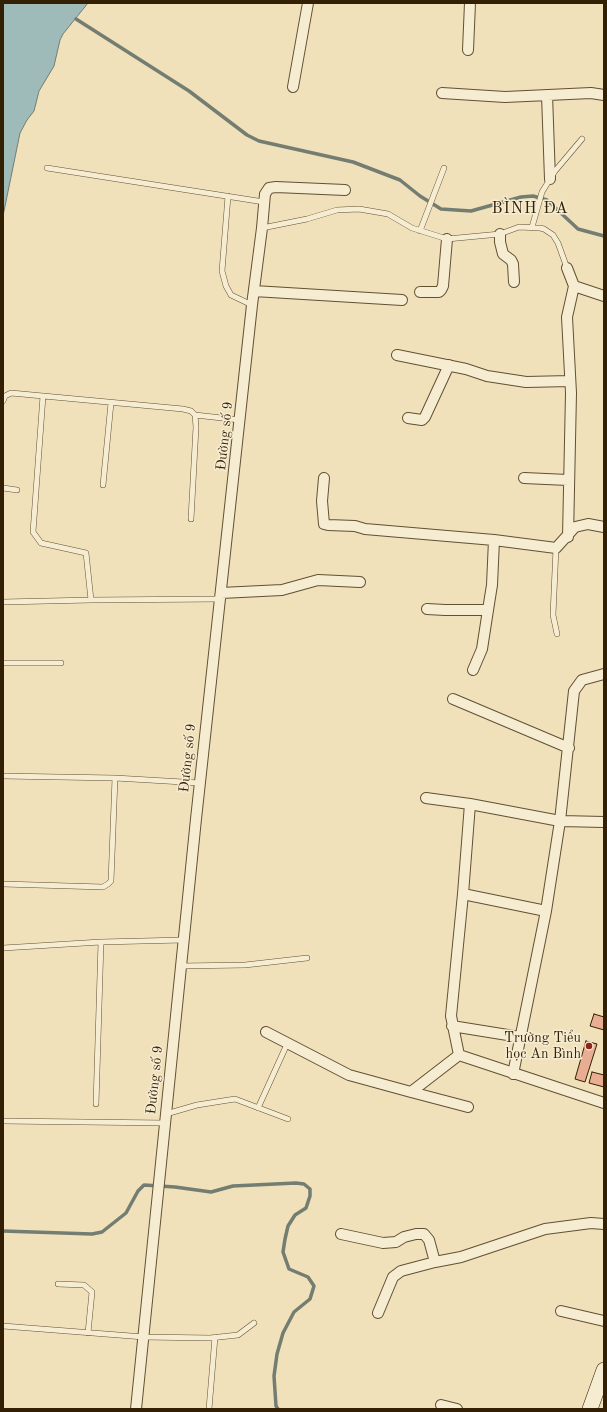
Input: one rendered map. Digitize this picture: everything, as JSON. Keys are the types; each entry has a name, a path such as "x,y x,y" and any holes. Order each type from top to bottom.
{"main road":[{"path":"590,1409 604,1370"}],"street":[{"path":"293,87 308,3"},
{"path":"468,50 470,3"},
{"path":"442,93 506,97 591,93 604,95"},
{"path":"547,95 550,178"},
{"name":"Đường số 9","path":"136,1409 200,783 265,194 269,188 276,187 346,190"},
{"path":"500,234 500,242 504,254 511,260 514,282"},
{"path":"420,292 439,292 441,290 448,239"},
{"path":"567,268 574,286 567,316 570,381 568,536"},
{"path":"574,286 604,296"},
{"path":"254,291 402,300"},
{"path":"397,355 449,365 487,376 526,382 570,381"},
{"path":"408,418 422,420 425,417 449,365"},
{"path":"324,478 322,501 324,524 328,525 355,526 365,529 494,540 556,548 575,527 588,524 604,527"},
{"path":"524,478 568,480"},
{"path":"473,670 482,649 492,585 494,540"},
{"path":"221,596 282,590 318,580 360,582"},
{"path":"427,609 488,610"},
{"path":"513,1074 546,911 560,821 574,691 582,680 604,674"},
{"path":"453,699 569,748"},
{"path":"426,798 470,804 560,821 604,822"},
{"path":"459,1055 451,1016 470,804"},
{"path":"463,894 546,911"},
{"path":"452,1026 520,1037"},
{"path":"266,1032 288,1042 349,1075 468,1106"},
{"path":"459,1055 604,1103"},
{"path":"411,1092 459,1055"},
{"path":"378,1313 393,1277 400,1271 435,1262 461,1258 545,1230 590,1224 604,1224"},
{"path":"341,1234 383,1243 396,1242 404,1237 424,1234 429,1240 435,1262"},
{"path":"560,1311 604,1321"},
{"path":"441,1405 457,1409"}],"lane":[{"path":"532,227 542,192 555,171 582,138"},
{"path":"47,168 264,202"},
{"path":"420,231 444,168"},
{"path":"228,196 222,271 226,286 231,295 252,305"},
{"path":"262,228 307,219 337,210 359,209 388,214 412,228 448,239 500,234 519,227 532,227 544,229 553,235 558,242 567,268"},
{"path":"3,401 5,396 11,393 184,409 191,411 195,415 241,420"},
{"path":"43,396 33,532 41,543 86,553 91,600"},
{"path":"103,485 111,403"},
{"path":"191,519 196,427 195,415"},
{"path":"3,488 18,490"},
{"path":"556,548 553,616 557,634"},
{"path":"3,602 221,596"},
{"path":"3,663 61,663"},
{"path":"3,776 115,778 200,783"},
{"path":"3,884 103,887 108,884 110,881 115,778"},
{"path":"3,948 101,942 184,940"},
{"path":"96,1104 101,942"},
{"path":"181,966 245,965 307,958"},
{"path":"258,1108 288,1042"},
{"path":"3,1121 165,1118 197,1105 235,1099 288,1119"},
{"path":"58,1284 84,1285 92,1292 88,1333"},
{"path":"3,1326 144,1337 215,1338 238,1335 254,1323"},
{"path":"209,1409 215,1338"}],"water":[{"path":"3,3 88,3 63,34 60,40 54,66 39,91 34,111 20,133 3,216"}],"building":[{"path":"594,1014 604,1017 604,1030 590,1026"},
{"path":"586,1041 597,1044 585,1082 575,1079"},
{"path":"592,1072 604,1075 604,1087 589,1083"}],"waterway":[{"path":"76,19 189,91 247,135 259,141 353,162 400,180 420,196 441,209 471,211 521,197 533,196 547,200 578,229 604,236"},
{"path":"3,1231 92,1234 102,1232 126,1213 138,1191 144,1185 175,1187 211,1192 233,1186 296,1183 304,1184 310,1189 310,1196 306,1208 295,1215 288,1226 283,1252 289,1269 308,1277 314,1286 310,1299 294,1312 283,1333 277,1354 274,1376 276,1406 278,1409"}],"place":[{"name":"Trường Tiểu học An Bình","path":"589,1046"}],"district":[{"name":"BÌNH ĐA","path":"530,209"}]}
